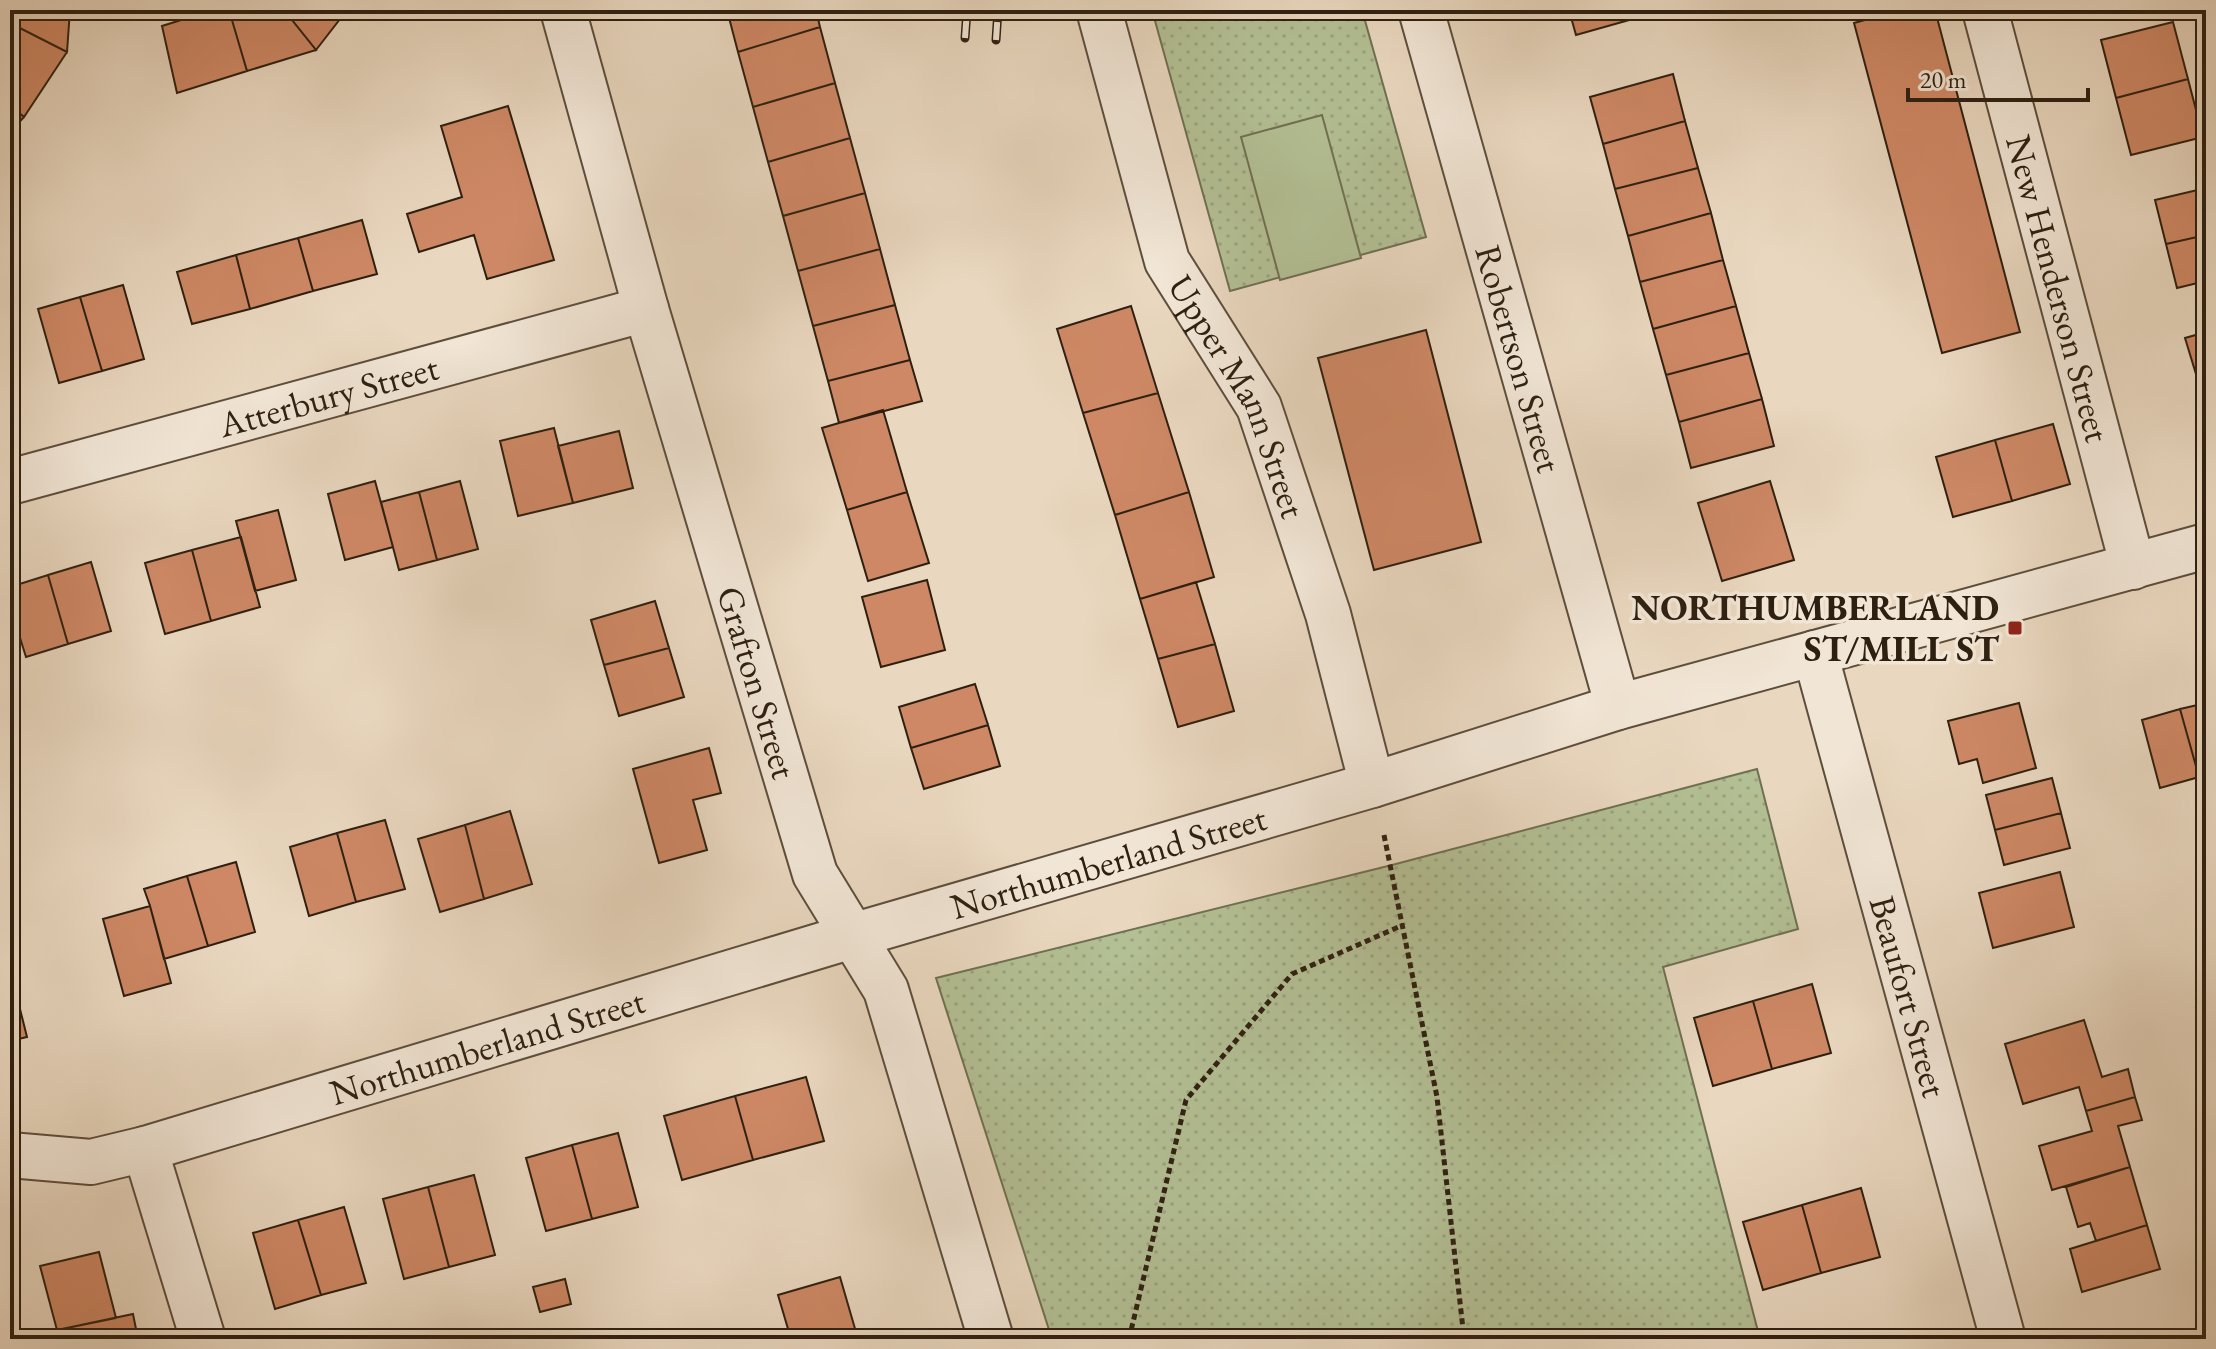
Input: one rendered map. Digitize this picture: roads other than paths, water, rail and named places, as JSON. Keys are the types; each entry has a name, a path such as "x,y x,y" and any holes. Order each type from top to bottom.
{"street":[{"name":"Grafton Street","path":"563,10 646,309 815,874 886,990 991,1339"},
{"name":"Upper Mann Street","path":"1099,10 1167,261 1259,407 1328,614 1372,785"},
{"name":"Robertson Street","path":"1421,10 1618,707"},
{"name":"New Henderson Street","path":"1985,10 2133,567"},
{"name":"Atterbury Street","path":"10,482 646,309"},
{"name":"Northumberland Street","path":"10,1155 91,1162 145,1149 852,936 1372,785 1618,707 2206,546"},
{"name":"Beaufort Street","path":"1815,653 2003,1339"},
{"path":"145,1149 203,1339"}],"railway":[{"path":"965,38 967,10"},
{"path":"996,40 998,10"}],"place":[{"name":"NORTHUMBERLAND ST/MILL ST","path":"2015,628"}]}
